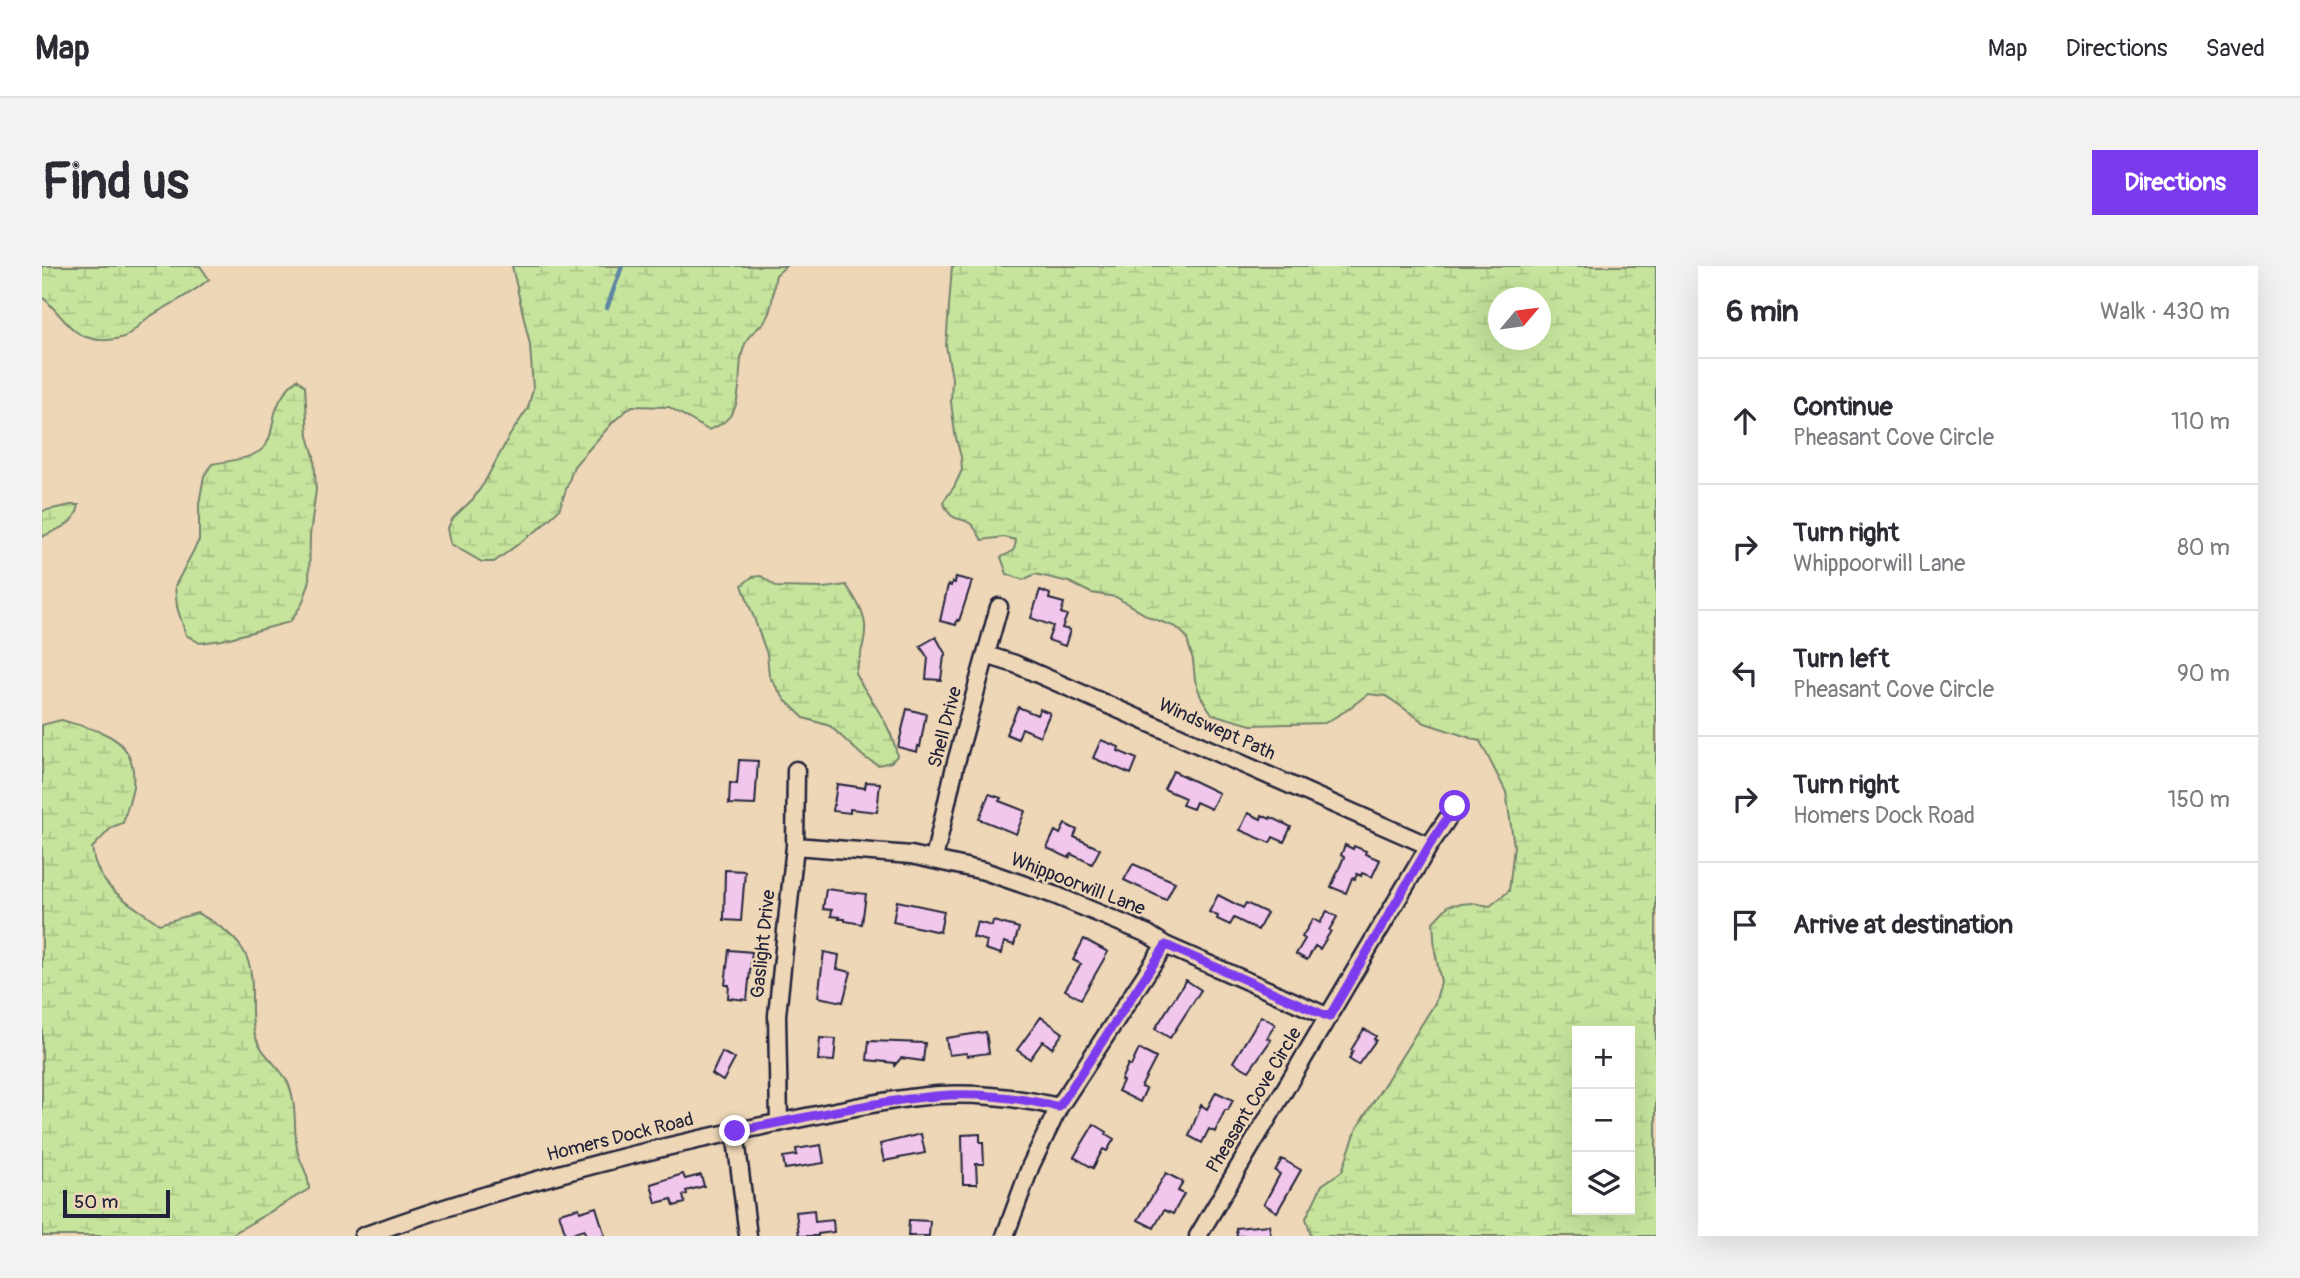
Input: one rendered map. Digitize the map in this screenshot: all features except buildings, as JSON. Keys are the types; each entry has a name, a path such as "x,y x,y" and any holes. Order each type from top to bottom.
{"street":[{"name":"Shell Drive","path":"934,859 999,607"},
{"name":"Windswept Path","path":"986,655 1015,664 1429,846"},
{"name":"Gaslight Drive","path":"779,1123 777,1015 795,846 796,770"},
{"name":"Pheasant Cove Circle","path":"1198,1236 1455,806"},
{"name":"Whippoorwill Lane","path":"795,846 934,859 984,871 1058,897 1148,934 1166,945 1329,1017"},
{"path":"1005,1236 1031,1165 1059,1107 1166,945"},
{"name":"Homers Dock Road","path":"363,1236 389,1232 545,1177 642,1151 817,1114 939,1095 1038,1102 1059,1107"},
{"path":"735,1131 748,1236"}],"green space":[{"path":"42,266 200,266 209,279 188,295 149,317 127,335 119,339 102,340 86,337 75,331 42,297"},
{"path":"512,266 786,266 776,275 767,317 748,338 740,364 737,403 732,414 723,423 708,430 669,407 632,406 614,421 574,466 559,510 540,528 494,562 482,562 451,544 448,528 453,518 473,499 484,483 528,408 533,389 530,345"},
{"path":"952,266 1656,266 1656,1236 1311,1236 1306,1218 1322,1185 1342,1171 1357,1128 1435,1003 1441,982 1433,922 1449,905 1472,903 1490,906 1509,891 1514,846 1506,792 1480,741 1425,723 1386,696 1368,694 1325,723 1251,725 1212,714 1201,697 1195,680 1186,636 1176,627 1151,618 1116,597 1091,593 1069,582 1035,574 1023,580 1007,574 1001,557 1012,552 1016,540 1004,537 982,540 972,525 953,517 943,502 962,470 951,402 952,378 946,346"},
{"path":"297,379 305,386 308,436 314,456 316,490 310,535 309,584 302,604 290,622 200,643 186,635 177,607 175,586 199,540 199,504 204,476 212,464 249,456 264,447 280,401"},
{"path":"79,505 74,518 65,526 42,537 42,511"},
{"path":"761,576 777,587 824,588 846,585 864,618 865,637 855,673 890,733 897,756 891,762 878,765 865,758 830,726 804,718 785,700 769,676 767,654 742,585 752,577"},
{"path":"61,720 113,738 129,756 133,769 133,786 123,823 112,827 92,848 100,874 116,893 159,924 197,913 234,938 248,960 252,981 253,1025 257,1041 290,1087 297,1148 309,1189 229,1236 42,1236 42,725"}],"waterway":[{"path":"607,308 622,266"}],"route":[{"path":"735,1131 817,1114 939,1095 1038,1102 1059,1107 1166,945 1329,1017 1455,806"}]}
